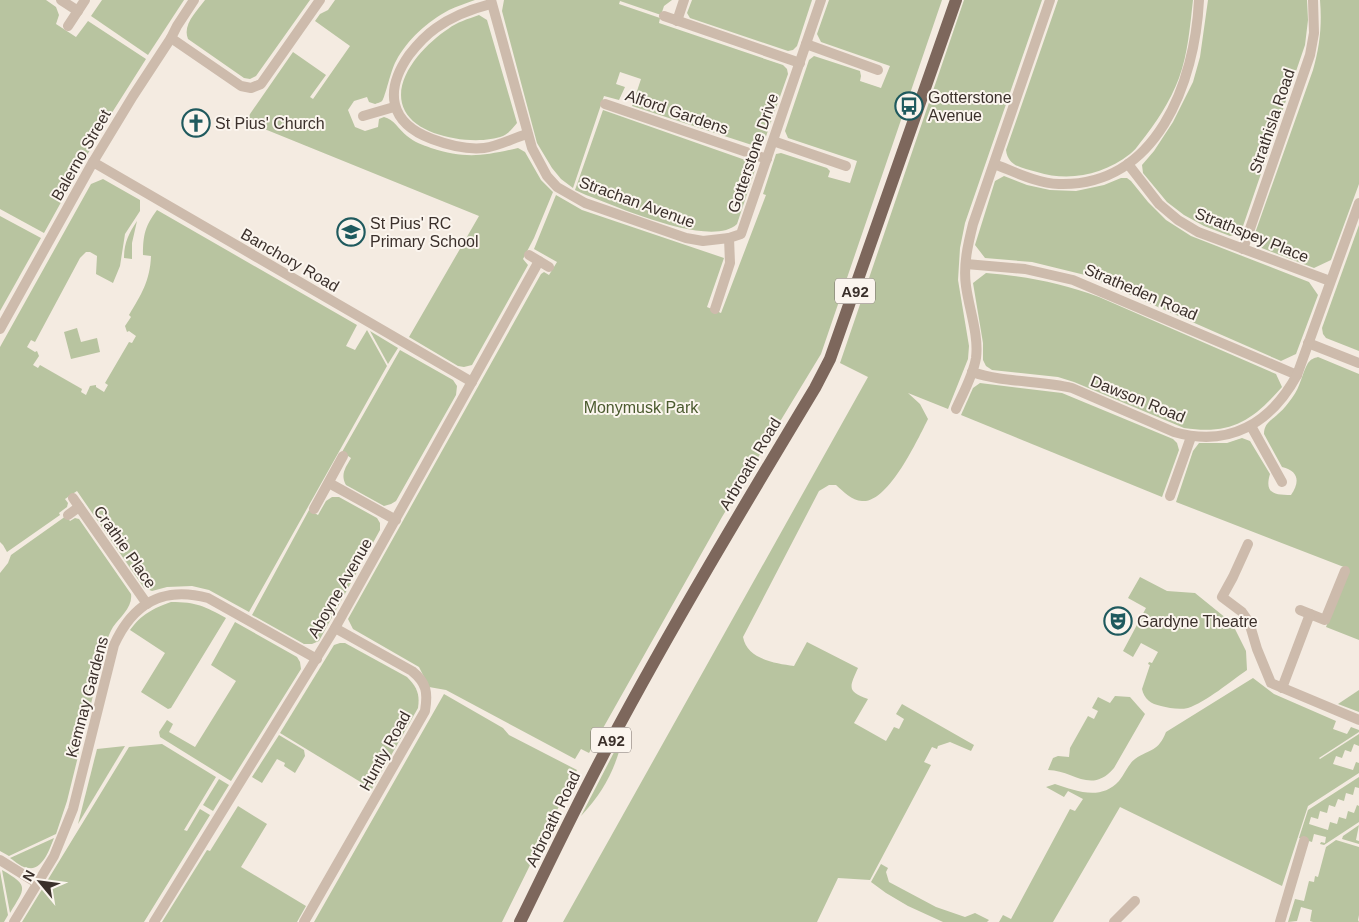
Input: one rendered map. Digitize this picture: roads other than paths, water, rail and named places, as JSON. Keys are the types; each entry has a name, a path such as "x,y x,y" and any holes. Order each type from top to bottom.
{"main road":[{"name":"Arbroath Road","path":"520,922 581,797 630,706 830,359 956,0"}],"street":[{"path":"61,0 78,11"},
{"path":"68,26 85,0"},
{"name":"Balerno Street","path":"0,329 93,162 194,0"},
{"path":"171,38 240,86 251,88 261,84 320,0"},
{"path":"677,21 684,0"},
{"name":"Gotterstone Drive","path":"729,238 741,234 821,0"},
{"path":"956,409 976,358 976,344 966,284 968,244 973,224 1050,0"},
{"path":"994,164 1035,180 1057,184 1082,183 1107,176 1128,164 1146,149 1160,129 1188,75 1196,42 1200,0"},
{"name":"Strathisla Road","path":"1243,249 1310,55 1314,33 1313,0"},
{"path":"491,2 456,15 434,29 415,48 401,67 394,87 394,107 403,123 420,135 462,148 484,148 527,134"},
{"name":"Strachan Avenue","path":"491,2 532,148 547,176 557,186 578,199 686,238 703,241 729,238"},
{"path":"664,16 800,63"},
{"path":"806,44 878,70"},
{"name":"Alford Gardens","path":"605,104 767,159"},
{"path":"363,116 394,107"},
{"path":"773,141 846,166"},
{"name":"Banchory Road","path":"93,162 472,382"},
{"name":"Strathspey Place","path":"1128,164 1159,204 1178,220 1198,232 1330,281"},
{"name":"Dawson Road","path":"972,372 984,376 1056,384 1072,388 1174,432 1191,437 1231,434 1251,426 1273,409 1287,393 1297,375 1359,203"},
{"path":"715,309 730,263 729,238"},
{"path":"529,255 549,266"},
{"name":"Aboyne Avenue","path":"154,922 336,628 539,261"},
{"name":"Stratheden Road","path":"966,264 1024,269 1073,280 1297,375"},
{"path":"1308,343 1359,363"},
{"path":"1251,426 1282,482"},
{"path":"1170,496 1191,437"},
{"path":"314,510 343,456"},
{"path":"329,483 396,520"},
{"name":"Crathie Place","path":"73,498 147,604"},
{"name":"Crathie Place","path":"68,515 79,507"},
{"path":"1248,544 1222,597 1242,612 1249,622 1260,657 1271,683 1359,720"},
{"path":"1300,610 1324,620 1345,571"},
{"name":"Kemnay Gardens","path":"14,922 54,856 73,809 114,645 122,628 132,614 163,596 195,594 208,598 317,660"},
{"path":"1282,688 1310,614"},
{"name":"Huntly Road","path":"304,922 425,711 427,698 424,685 412,671 336,628"},
{"path":"1280,922 1304,841"},
{"path":"0,860 37,883"},
{"path":"1114,922 1135,901"}],"place":[{"name":"Gotterstone Avenue","path":"909,106"},
{"name":"St Pius' Church","path":"196,123"},
{"name":"St Pius' RC Primary School","path":"351,232"},
{"name":"Gardyne Theatre","path":"1118,621"}],"park label":[{"name":"Monymusk Park","path":"641,407"}]}
